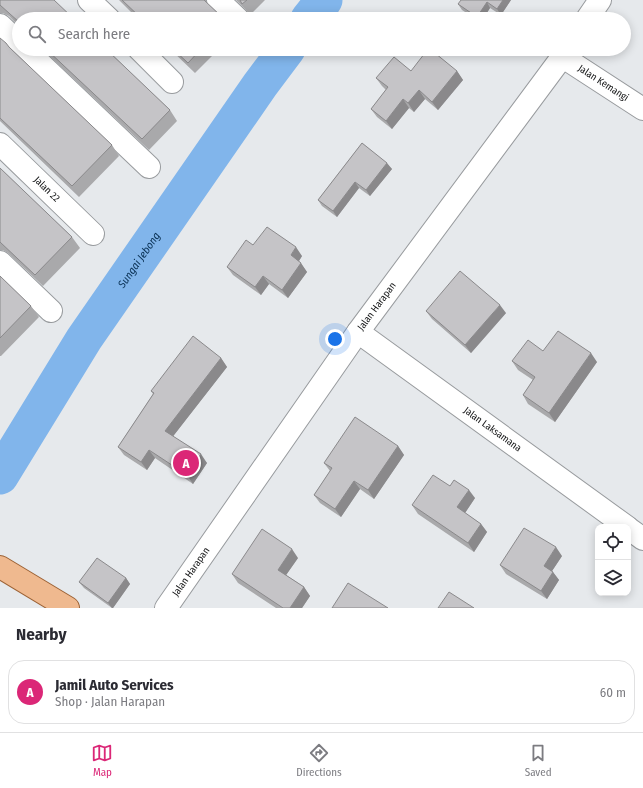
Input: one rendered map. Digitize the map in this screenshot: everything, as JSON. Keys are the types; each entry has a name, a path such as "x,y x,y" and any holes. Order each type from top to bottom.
{"main road":[{"path":"0,567 68,608"}],"street":[{"path":"90,0 102,12"},
{"path":"218,0 231,12"},
{"path":"592,12 600,0"},
{"path":"0,25 12,36"},
{"path":"32,56 149,167"},
{"path":"146,56 172,82"},
{"name":"Jalan Harapan","path":"166,608 358,332 564,56"},
{"name":"Jalan Kemangi","path":"570,56 643,109"},
{"name":"Jalan 22","path":"0,144 93,234"},
{"path":"0,262 51,311"},
{"name":"Jalan Laksamana","path":"358,332 623,524"},
{"name":"Jalan Laksamana","path":"631,530 643,539"}],"building":[{"path":"0,0 54,0 67,12 12,12 12,16 0,5"},
{"path":"122,0 204,0 217,12 135,12"},
{"path":"240,0 247,0 242,4"},
{"path":"461,0 503,0 497,9 487,2 480,12 470,12 458,4"},
{"path":"0,38 12,50 12,56 18,56 112,145 72,186 0,118"},
{"path":"53,56 113,56 170,110 142,139"},
{"path":"180,56 194,56 188,63"},
{"path":"423,56 439,56 457,71 432,102 419,90 408,103 403,99 386,121 371,109 388,87 376,78 394,57 411,71"},
{"path":"362,143 387,163 366,190 355,182 333,211 318,200"},
{"path":"0,168 72,237 35,275 0,242"},
{"path":"267,227 296,247 291,255 301,263 282,290 263,276 255,287 227,267 246,240 253,245"},
{"path":"460,271 500,305 465,345 426,311"},
{"path":"0,276 31,306 0,338"},
{"path":"558,331 591,353 549,413 523,395 535,377 512,361 528,340 543,351"},
{"path":"193,336 221,358 165,431 201,454 187,475 149,450 141,462 118,447 154,393 151,391"},
{"path":"355,417 398,446 368,490 354,481 335,509 314,495 332,468 324,463"},
{"path":"433,475 450,486 454,480 469,490 457,507 481,524 468,543 412,505"},
{"path":"524,528 556,547 544,566 553,572 541,591 500,565"},
{"path":"262,529 292,549 278,570 304,587 290,608 283,608 232,574"},
{"path":"97,558 126,578 108,603 79,582"},
{"path":"348,583 388,608 332,608"},
{"path":"449,592 474,608 438,608"}],"waterway":[{"name":"Sungai Jebong","path":"315,12 324,0"},
{"name":"Sungai Jebong","path":"0,476 84,339 260,85 282,56"}],"place":[{"name":"Jamil Auto Services","path":"186,463"}]}
